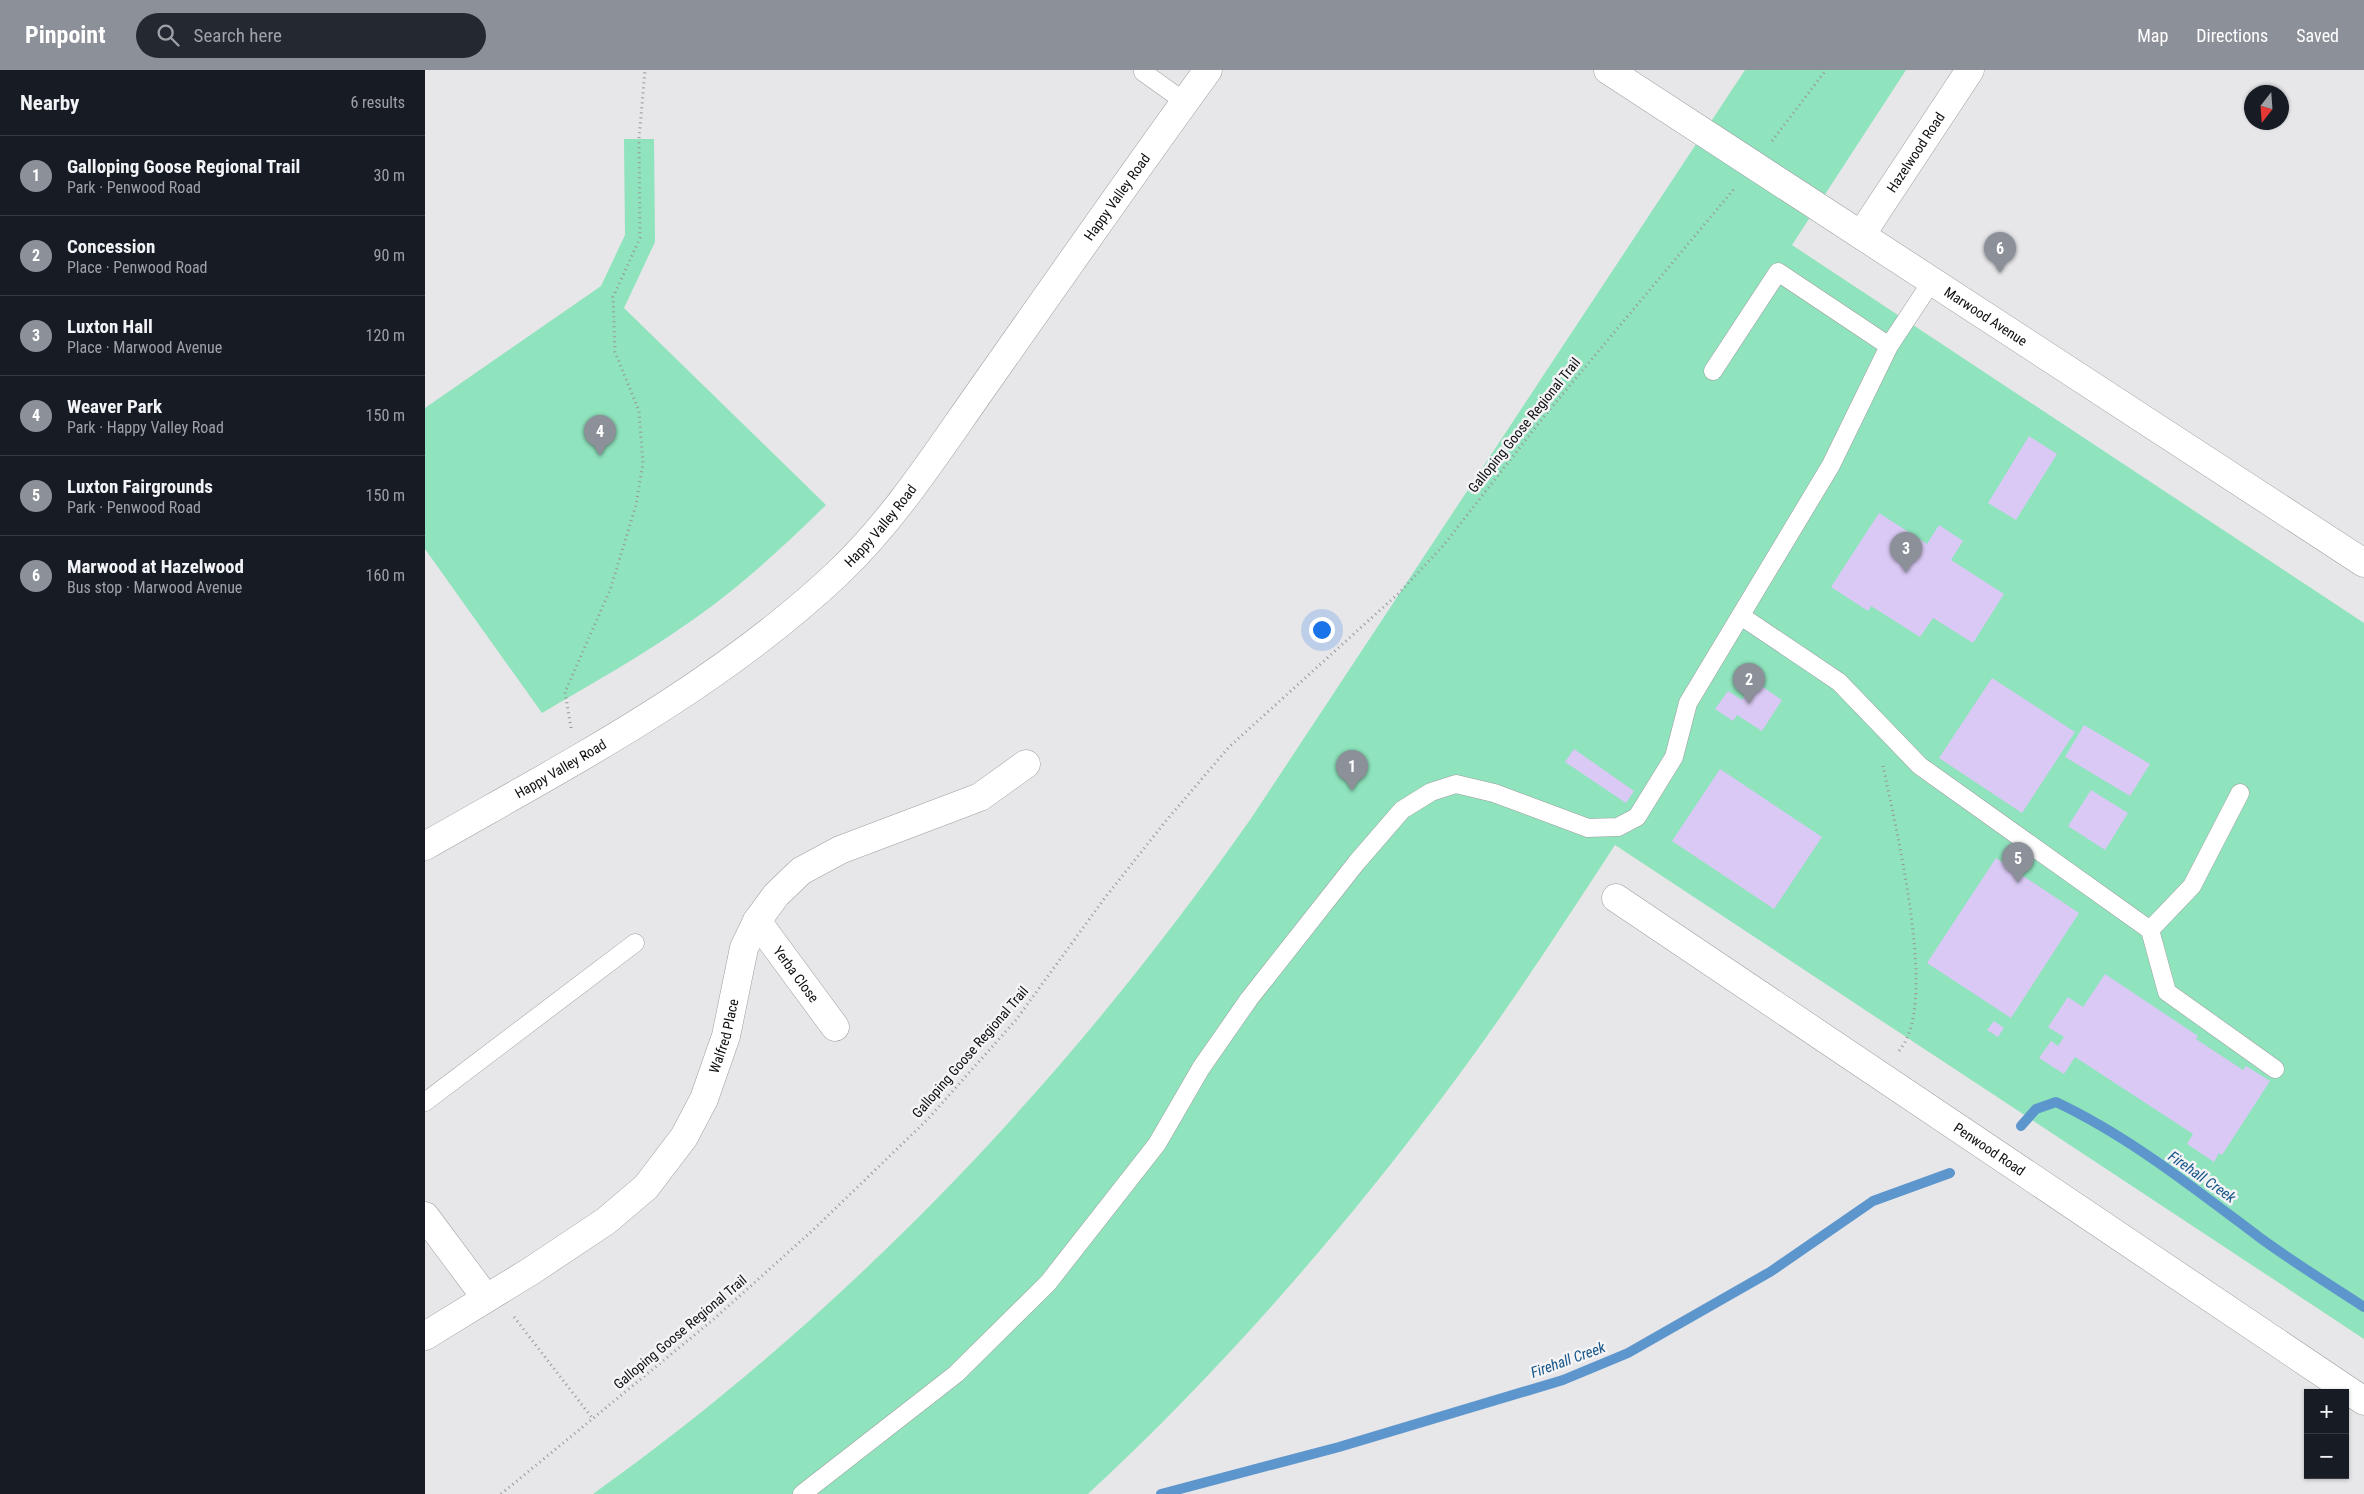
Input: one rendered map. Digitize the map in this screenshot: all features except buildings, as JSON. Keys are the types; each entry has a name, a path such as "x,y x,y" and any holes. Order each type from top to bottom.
{"street":[{"name":"Happy Valley Road","path":"425,846 621,735 714,674 790,616 839,572 877,532 939,451 1208,70"},
{"name":"Marwood Avenue","path":"1608,70 2364,563"},
{"name":"Hazelwood Road","path":"1861,236 1970,70"},
{"name":"Walfred Place","path":"425,1336 606,1221 645,1187 684,1137 704,1099 726,1036 744,948 757,921 776,895 801,871 840,850 981,797 1026,764"},
{"name":"Penwood Road","path":"1616,898 2364,1401"},
{"name":"Yerba Close","path":"757,921 835,1026"},
{"path":"425,1216 491,1295"}],"lane":[{"path":"1143,72 1185,102"},
{"path":"1713,371 1778,272 1889,346"},
{"path":"802,1494 956,1374 1049,1283 1157,1144 1201,1068 1249,999 1357,862 1402,810 1431,792 1456,784 1494,794 1588,828 1618,827 1637,816 1673,757 1688,703 1831,465 1889,346 1931,281"},
{"path":"1741,616 1839,682 1921,766 2150,930 2167,992 2275,1069"},
{"path":"2150,930 2192,886 2240,793"},
{"path":"425,1102 635,943"}],"path":[{"path":"578,758 565,692 610,590 636,505 643,463 639,412 615,352 613,297 640,238 639,139 645,70"},
{"name":"Galloping Goose Regional Trail","path":"501,1494 714,1319 813,1230 927,1120 1016,1020 1110,891 1223,754 1399,593 1443,546 1551,407 1754,166 1826,70"},
{"path":"1882,1076 1907,1039 1913,1018 1916,976 1911,915 1883,764"},
{"path":"491,1295 593,1419"}],"green space":[{"path":"1745,70 1906,70 1792,245 2364,623 2364,1339 1615,845 1509,1005 1401,1152 1273,1304 1183,1401 1088,1494 593,1494 688,1423 779,1347 867,1267 951,1184 1032,1097 1109,1006 1182,913 1252,817"},
{"path":"624,139 654,139 655,242 624,308 826,505 729,593 638,656 542,713 425,549 425,408 601,286 625,235"}],"waterway":[{"name":"Firehall Creek","path":"2021,1126 2036,1109 2056,1102 2083,1116 2136,1147 2272,1246 2364,1307"},
{"name":"Firehall Creek","path":"1161,1494 1339,1447 1563,1380 1628,1353 1770,1272 1873,1201 1950,1173"}],"place":[{"name":"Marwood at Hazelwood","path":"2000,273"},
{"name":"Weaver Park","path":"600,456"},
{"name":"Luxton Hall","path":"1906,573"},
{"name":"Concession","path":"1749,704"},
{"name":"Galloping Goose Regional Trail","path":"1352,791"},
{"name":"Luxton Fairgrounds","path":"2018,883"}]}
